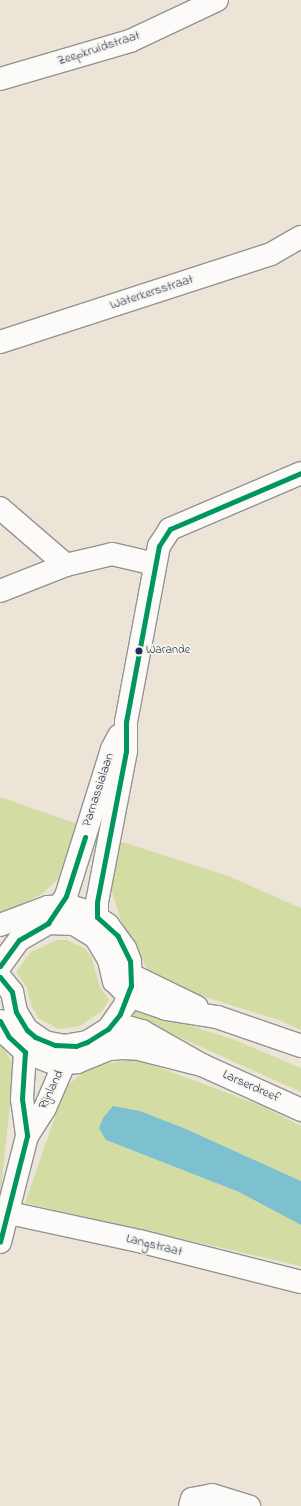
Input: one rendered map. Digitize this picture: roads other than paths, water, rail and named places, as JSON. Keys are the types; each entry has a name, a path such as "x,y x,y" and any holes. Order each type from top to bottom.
{"street":[{"name":"Zeepkruidstraat","path":"0,79 130,41 217,0"},
{"name":"Waterkersstraat","path":"0,342 271,254 301,237"},
{"name":"Parnassialaan","path":"97,917 97,902 126,750 126,722 159,546 170,529 301,474"},
{"path":"0,508 66,565"},
{"path":"0,591 66,565 112,554 155,564"},
{"name":"Parnassialaan","path":"48,923 66,896 112,749 126,722"},
{"path":"0,966 8,932 36,909 60,905 80,908 97,917 118,936 125,948 130,985 120,1014 108,1028 87,1042 76,1046 45,1042 28,1030 16,1012 12,992 0,977"},
{"path":"8,932 48,923 74,924 96,938 109,960 114,981 130,985 166,1008 217,1017 301,1046"},
{"path":"0,1021 9,1037 25,1052 43,1060 64,1064"},
{"name":"Larserdreef","path":"108,1028 123,1026 142,1031 202,1065 301,1110"},
{"name":"Rijnland","path":"0,1242 3,1211 27,1136 45,1108 64,1064 76,1046"},
{"name":"Larserdreef","path":"64,1064 110,1049 139,1049 202,1065"},
{"name":"Rijnland","path":"25,1052 22,1100 27,1136"},
{"name":"Langstraat","path":"3,1211 139,1241 301,1282"},
{"path":"190,1506 192,1499 212,1495 249,1506"}],"water":[{"path":"113,1106 140,1111 186,1129 301,1181 301,1225 239,1192 106,1140 99,1128 103,1118"}],"place":[{"name":"Warande","path":"139,651"}]}
